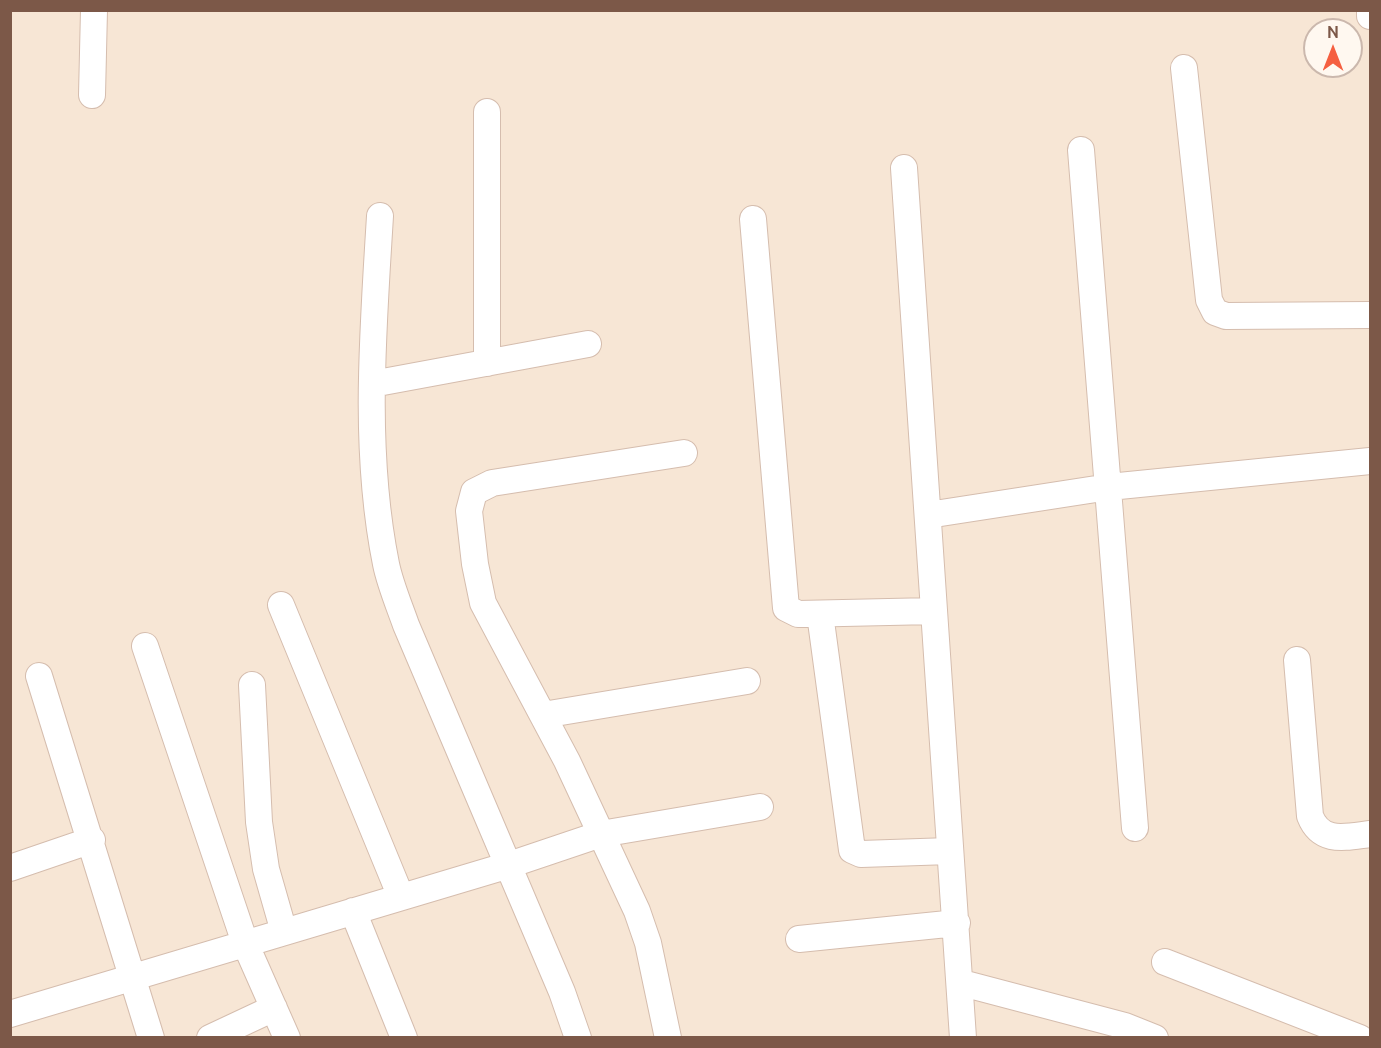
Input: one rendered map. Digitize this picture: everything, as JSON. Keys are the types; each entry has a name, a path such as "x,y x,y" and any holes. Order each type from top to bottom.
{"street":[{"path":"92,95 94,10"},
{"path":"1370,10 1371,16"},
{"path":"1184,68 1209,300 1215,312 1226,316 1371,315"},
{"path":"487,112 487,363"},
{"path":"1081,150 1136,828"},
{"path":"903,168 950,852 962,983 963,1038"},
{"path":"380,216 372,384 375,478 387,567 406,625 562,992 578,1038"},
{"path":"753,219 785,604 792,613 934,611"},
{"path":"372,384 588,344"},
{"path":"668,1038 648,943 637,911 543,715 481,595 469,511 474,492 492,483 684,453"},
{"path":"927,515 1109,487 1371,461"},
{"path":"280,604 401,897"},
{"path":"820,614 852,850 861,854 950,852"},
{"path":"145,646 244,943 287,1038"},
{"path":"1297,660 1310,816 1315,827 1329,837 1371,834"},
{"path":"39,676 92,840 151,1038"},
{"path":"543,715 747,681"},
{"path":"252,685 259,822 266,869 284,932"},
{"path":"10,1014 132,980 244,943 509,865 601,834 760,807"},
{"path":"10,868 92,840"},
{"path":"352,911 404,1038"},
{"path":"799,939 957,923"},
{"path":"1165,962 1360,1038"},
{"path":"962,983 1125,1026 1155,1038"},
{"path":"210,1038 274,1008"}],"shaded area":[{"path":"11,11 1370,11 1370,1037 11,1037"}]}
